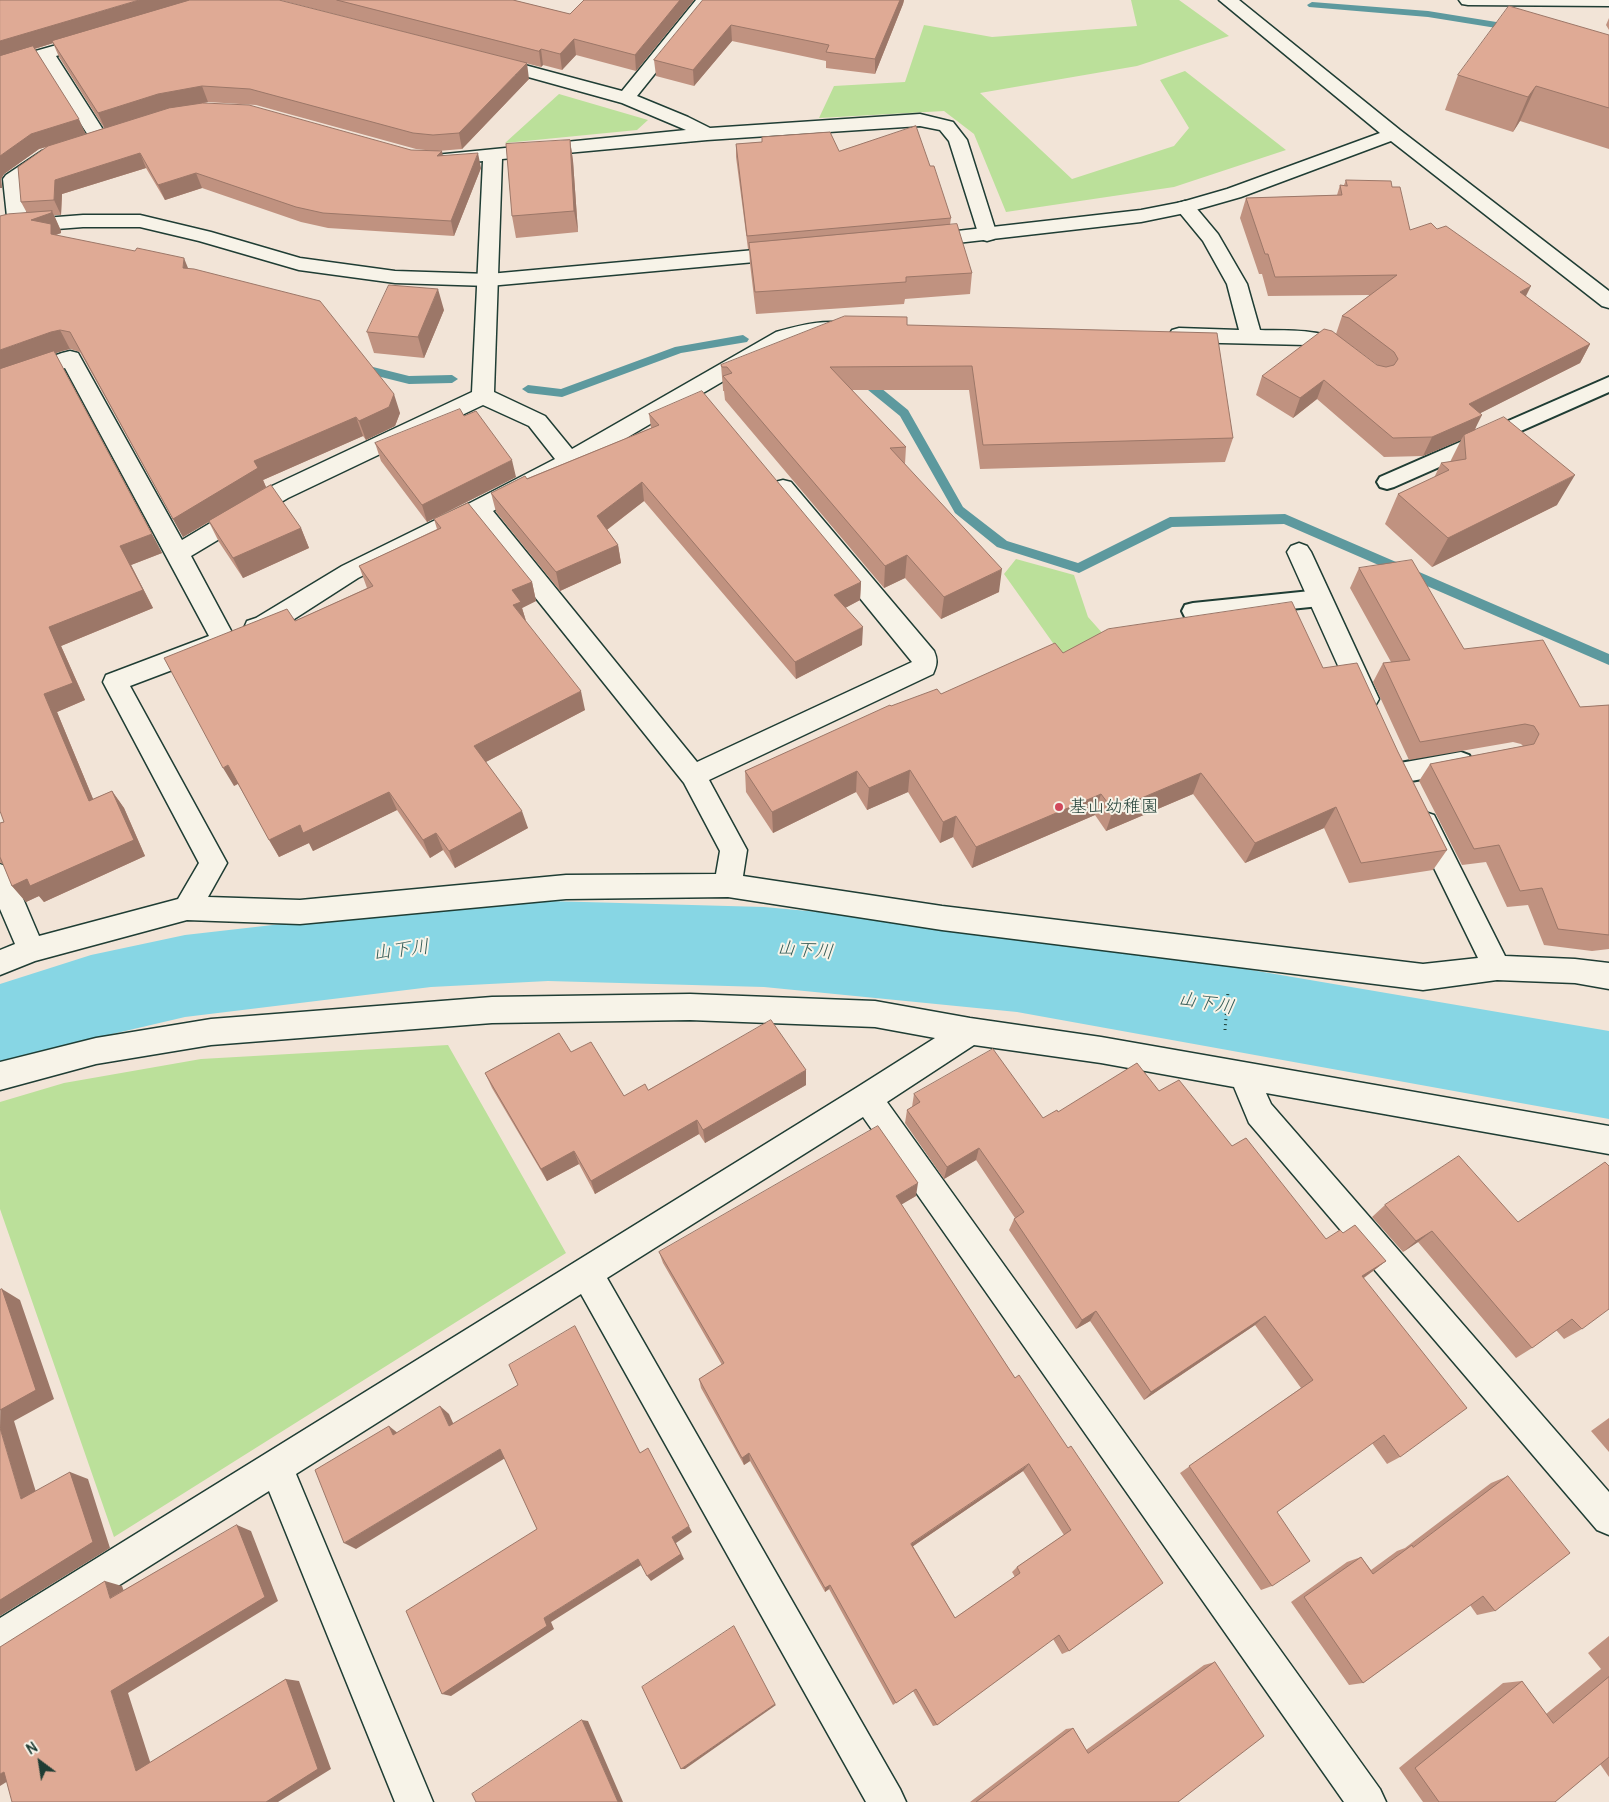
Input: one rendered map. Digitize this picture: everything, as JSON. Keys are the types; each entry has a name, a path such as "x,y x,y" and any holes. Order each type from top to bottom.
{"street":[{"path":"627,97 705,0"},
{"path":"1228,0 1392,134 1609,301"},
{"path":"1468,0 1609,1"},
{"path":"0,67 111,34"},
{"path":"46,54 91,141 47,155 13,179 9,228 83,221 140,221 204,236 299,264 395,277 488,280 811,251"},
{"path":"473,57 627,97 682,119 707,134"},
{"path":"422,157 437,159 494,155 707,134 920,120 946,126 958,140 987,235"},
{"path":"899,243 987,235 1141,216 1185,207 1234,193 1392,134"},
{"path":"483,396 494,155"},
{"path":"1185,207 1211,238 1236,284 1251,337"},
{"path":"187,908 213,863 115,682 265,625 350,572 704,394 783,337 810,330 868,330"},
{"path":"1163,335 1307,338 1333,344 1363,367"},
{"path":"0,382 70,358 224,640"},
{"path":"483,396 537,421 569,461"},
{"path":"178,553 280,492 483,396"},
{"path":"693,776 924,667 925,658 767,470"},
{"path":"478,509 693,776 734,850 728,885"},
{"path":"1299,552 1376,720"},
{"path":"1403,780 1497,968"},
{"path":"0,876 31,950"},
{"path":"0,963 31,950 187,908 300,912 566,887 728,885 942,918 1423,977 1497,968 1575,971 1609,976"},
{"path":"0,1076 96,1051 211,1032 492,1010 690,1007 865,1014 970,1032 1101,1050 1609,1140"},
{"path":"0,1639 970,1032"},
{"path":"1245,1077 1260,1113 1609,1518"},
{"path":"867,1098 1367,1802"},
{"path":"587,1272 887,1802"},
{"path":"276,1467 414,1802"}],"lane":[{"path":"1387,482 1609,384"},
{"path":"1193,611 1320,598"},
{"path":"1403,780 1484,758"}],"path":[{"path":"1225,1035 1230,954"}],"green space":[{"path":"1131,0 1179,0 1229,36 1137,66 980,93 1072,179 1174,146 1189,128 1160,80 1185,71 1286,150 1174,187 1006,212 974,134 944,111 819,118 834,86 905,82 924,25 992,37 1137,26"},
{"path":"559,94 648,120 637,130 505,143"},
{"path":"1016,559 1074,575 1088,617 1168,707 1114,729 1004,574"},
{"path":"448,1045 566,1253 114,1537 0,1209 0,1102 64,1083 201,1059"}],"building":[{"path":"0,0 139,0 0,41"},
{"path":"190,0 279,0 527,63 459,133 433,135 413,133 250,89 202,86 158,94 98,113 52,41"},
{"path":"337,0 513,0 570,14 584,0 680,0 635,55 574,39 560,54 541,49 539,51"},
{"path":"703,0 900,0 875,59 826,52 829,45 731,25 693,70 654,60"},
{"path":"1509,6 1609,35 1609,108 1536,86 1528,97 1458,75"},
{"path":"33,46 79,119 31,134 0,156 0,56"},
{"path":"203,103 249,105 411,150 442,151 437,156 478,153 451,221 323,213 296,207 196,173 158,185 140,153 55,180 54,200 21,202 18,167 48,146 169,108"},
{"path":"916,126 930,166 934,166 951,218 747,236 736,144 762,142 762,137 830,132 839,151"},
{"path":"570,140 574,211 512,216 506,144"},
{"path":"1346,180 1391,181 1392,187 1400,187 1410,230 1431,223 1437,229 1446,226 1531,286 1520,292 1590,344 1469,404 1482,415 1432,437 1393,438 1324,380 1300,398 1262,376 1324,329 1332,331 1377,365 1386,367 1394,365 1398,359 1394,352 1349,318 1342,316 1397,275 1275,277 1246,198 1342,195 1340,185 1347,186"},
{"path":"52,211 31,220 51,224 51,234 135,251 137,248 184,258 183,268 194,269 320,301 394,394 389,407 359,421 356,417 254,461 258,468 173,519 70,332 60,330 51,332 0,350 0,216"},
{"path":"957,224 972,273 906,277 906,282 755,292 749,243"},
{"path":"389,285 438,289 418,337 367,332"},
{"path":"845,316 907,317 907,325 1217,333 1233,438 983,445 972,366 830,367 906,447 890,448 1002,569 944,597 907,555 885,566 723,376 732,373 727,367 722,367 721,365"},
{"path":"54,351 152,534 120,546 143,590 49,627 73,683 44,694 89,801 112,791 134,840 30,886 27,879 12,886 0,857 0,823 4,822 0,811 0,369"},
{"path":"702,391 861,582 834,595 863,627 795,662 642,482 597,516 618,545 556,572 491,493 525,476 527,479 659,425 649,414"},
{"path":"460,409 464,416 476,411 512,460 422,505 375,443"},
{"path":"1504,417 1575,475 1448,538 1398,494 1449,470 1441,463 1466,459 1464,435"},
{"path":"271,485 301,528 233,558 209,521"},
{"path":"468,503 532,582 512,590 521,602 513,605 581,691 474,746 522,811 449,851 436,833 423,840 389,792 303,833 300,825 269,840 228,765 223,768 164,658 287,609 295,621 373,586 359,566 441,528 434,519"},
{"path":"1412,560 1464,649 1543,640 1580,707 1609,705 1609,935 1558,929 1542,888 1520,891 1499,845 1474,849 1430,764 1534,744 1539,734 1534,726 1525,724 1420,742 1383,663 1410,660 1359,568"},
{"path":"1292,602 1323,668 1357,663 1398,752 1447,850 1361,863 1336,807 1255,843 1201,773 1113,810 1101,794 976,847 956,816 943,822 910,770 869,788 857,771 772,812 745,771 890,705 937,689 941,694 1055,643 1063,653 1108,629"},
{"path":"771,1020 806,1070 703,1130 697,1120 591,1181 574,1151 541,1169 485,1073 559,1033 571,1052 591,1042 624,1096 645,1084 648,1090"},
{"path":"993,1049 1043,1118 1057,1110 1058,1112 1137,1063 1159,1091 1179,1080 1232,1146 1246,1138 1326,1239 1340,1230 1343,1233 1355,1225 1386,1261 1362,1276 1467,1408 1400,1457 1384,1435 1277,1512 1310,1561 1272,1586 1189,1466 1313,1380 1265,1316 1151,1392 1096,1311 1082,1320 1014,1219 1024,1212 979,1148 947,1167 907,1110 920,1102 914,1094"},
{"path":"878,1126 918,1183 896,1196 1015,1378 1019,1375 1068,1448 1071,1446 1163,1583 1069,1651 1059,1635 937,1725 916,1689 896,1703 830,1585 825,1588 749,1453 742,1458 699,1379 724,1363 659,1252","holes":["1029,1464 1071,1530 1017,1567 1020,1573 955,1618 911,1544"]},
{"path":"1459,1156 1518,1222 1605,1162 1609,1166 1609,1309 1582,1329 1572,1319 1532,1348 1432,1231 1416,1241 1385,1205"},
{"path":"2,1289 36,1390 0,1410 0,1290"},
{"path":"575,1326 640,1453 648,1448 689,1526 672,1537 681,1554 647,1576 638,1559 544,1618 547,1626 442,1694 406,1611 537,1529 500,1449 344,1543 315,1470 389,1426 393,1435 440,1406 449,1426 518,1385 509,1365"},
{"path":"0,1428 21,1499 70,1472 93,1542 0,1600"},
{"path":"1508,1476 1570,1553 1495,1611 1483,1596 1363,1683 1304,1597 1361,1557 1373,1574 1412,1545 1413,1547"},
{"path":"237,1525 265,1597 111,1691 136,1771 286,1679 318,1769 266,1802 12,1802 4,1772 0,1774 0,1647 105,1581 110,1598"},
{"path":"734,1626 775,1704 681,1769 642,1687"},
{"path":"1215,1662 1264,1736 1178,1802 976,1802 1073,1728 1088,1753"},
{"path":"1609,1677 1609,1757 1555,1802 1439,1802 1415,1768 1522,1681 1553,1723"},
{"path":"582,1720 618,1802 476,1802 472,1794"}],"waterway":[{"path":"1312,5 1428,14 1515,28"},
{"path":"528,389 562,393 679,350 743,339"},
{"path":"357,367 409,380 452,379"},
{"path":"861,378 904,413 959,510 1002,544 1079,568 1170,522 1285,519 1609,660"},
{"name":"山下川","path":"0,1027 91,997 185,976 431,947 548,941 764,947 1017,971 1609,1075"}],"place":[{"name":"基山幼稚園","path":"1059,807"}]}
